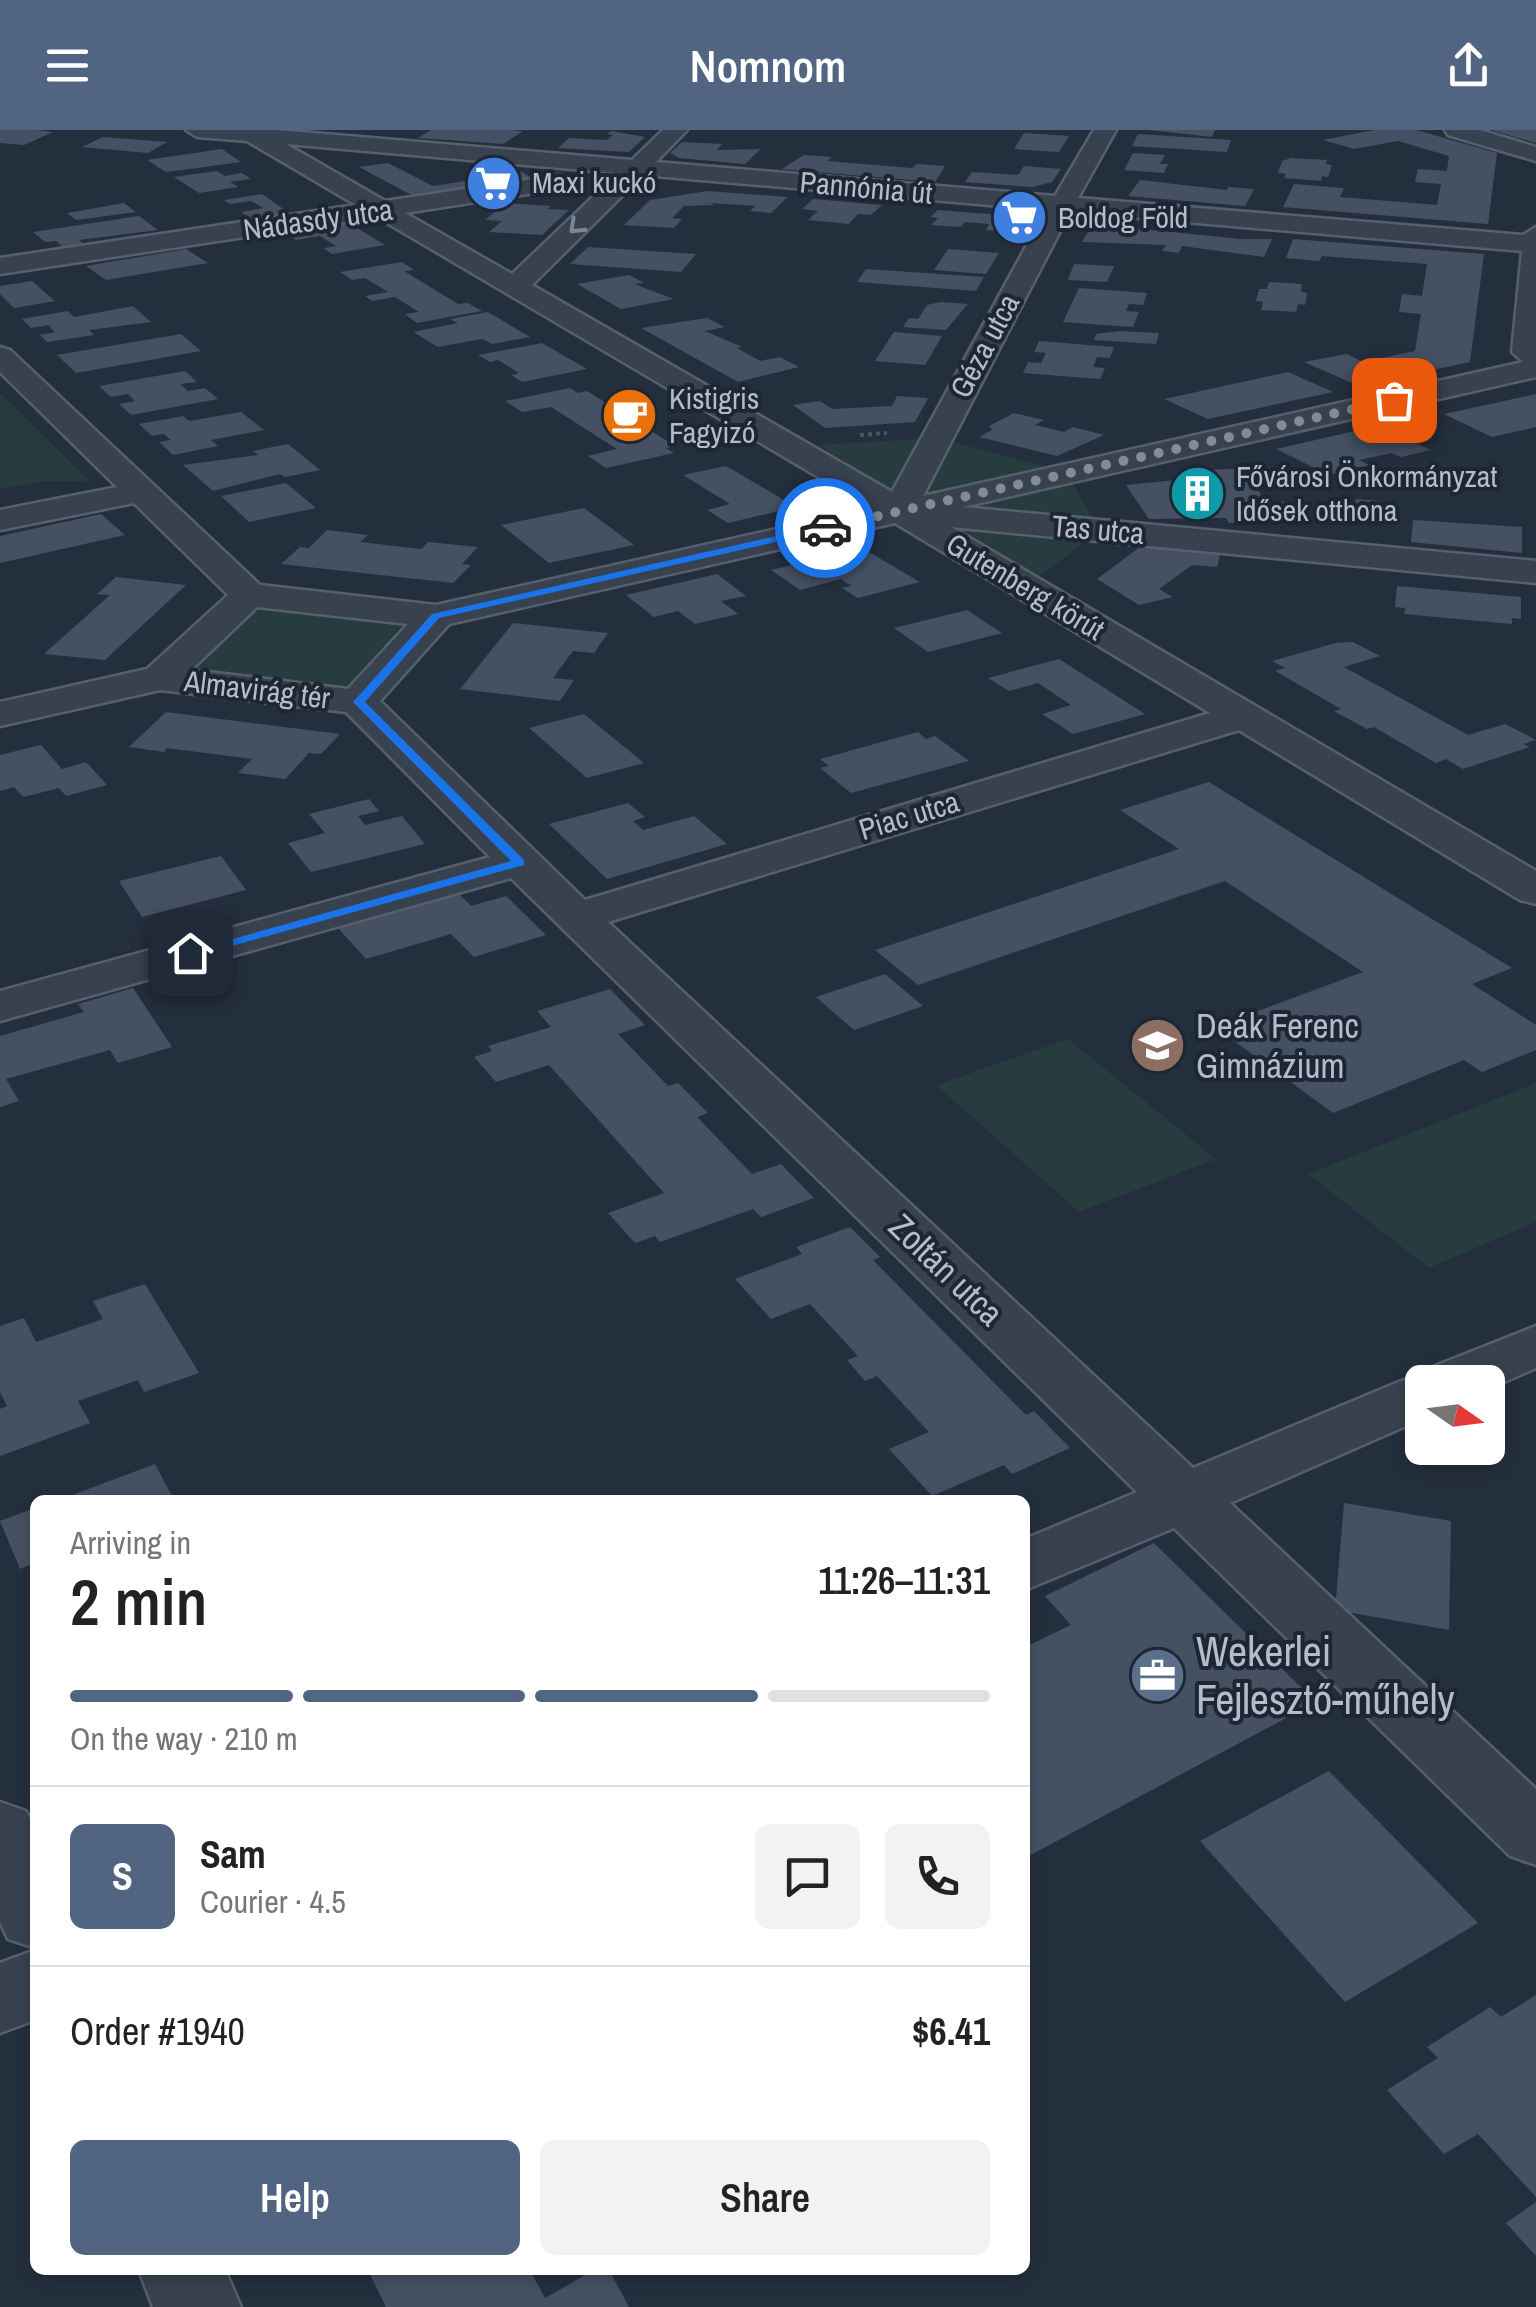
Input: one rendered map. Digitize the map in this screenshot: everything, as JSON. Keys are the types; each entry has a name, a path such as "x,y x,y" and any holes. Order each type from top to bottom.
{"street":[{"name":"Pannónia út","path":"198,130 1536,244"},
{"path":"516,285 676,130"},
{"name":"Géza utca","path":"898,512 1105,130"},
{"path":"1456,130 1536,154"},
{"name":"Gutenberg körút","path":"256,132 1536,890"},
{"name":"Nádasdy utca","path":"0,266 636,169"},
{"path":"1536,235 1527,352 1536,358"},
{"path":"0,356 248,595 436,616 1536,368"},
{"path":"0,520 140,492"},
{"name":"Tas utca","path":"898,512 1536,572"},
{"name":"Almavirág tér","path":"160,678 248,595"},
{"name":"Almavirág tér","path":"160,678 358,702 436,616"},
{"path":"0,714 160,678"},
{"name":"Zoltán utca","path":"358,702 576,917 1536,1836"},
{"name":"Piac utca","path":"576,917 1242,716"},
{"path":"0,1006 520,862"},
{"path":"1491,1365 1536,1346"},
{"path":"1030,1564 1405,1402"},
{"path":"0,1832 30,1904"},
{"path":"0,1999 30,1986"},
{"path":"184,2275 197,2307"}],"path":[{"path":"860,434 899,432"}],"green space":[{"path":"0,393 91,482 42,481 0,489"},
{"path":"937,438 1066,472 1100,531 1036,579 818,445"},
{"path":"259,607 404,623 344,689 192,671"},
{"path":"1068,1039 1216,1159 1079,1212 936,1085"},
{"path":"1536,1083 1536,1222 1429,1268 1308,1174"}],"building":[{"path":"0,130 53,132 24,145 0,143"},
{"path":"431,130 523,131 503,144 418,138"},
{"path":"1149,130 1215,130 1212,137"},
{"path":"1374,130 1416,130 1497,153 1488,224 1283,207 1294,184 1344,188 1340,197 1437,205 1441,184 1415,182 1418,169 1447,171 1449,156 1398,141 1354,149 1323,140"},
{"path":"1536,130 1536,143 1494,131"},
{"path":"611,131 645,137 629,152 558,148 569,138 607,140 613,135 607,134"},
{"path":"1024,133 1069,136 1059,152 1014,149"},
{"path":"1138,134 1231,140 1227,152 1132,146"},
{"path":"103,137 167,142 148,153 82,147"},
{"path":"682,142 722,144 717,150 761,149 745,164 679,158 670,153"},
{"path":"222,149 241,162 166,172 147,160"},
{"path":"1133,153 1165,155 1160,164 1168,164 1164,173 1124,170"},
{"path":"804,155 832,157 827,161 912,168 917,164 945,166 935,182 782,169"},
{"path":"1327,160 1326,164 1332,165 1328,177 1322,176 1321,181 1284,178 1286,174 1278,173 1282,161"},
{"path":"388,163 433,186 522,172 535,180 417,198 359,167"},
{"path":"1024,166 1061,169 1052,182 1032,187 965,182 972,172 1018,175"},
{"path":"217,171 225,176 242,173 251,179 230,182 238,187 199,193 174,177"},
{"path":"1140,180 1227,190 1254,189 1245,206 1128,196"},
{"path":"708,191 788,197 771,213 750,211 755,206 710,203 715,205 684,206 672,218 682,219 674,228 624,225 650,200"},
{"path":"262,194 292,215 254,221 241,212 263,208 251,201 230,204 224,200"},
{"path":"813,199 882,205 871,215 858,214 849,224 808,220 818,211 802,209"},
{"path":"124,203 136,212 76,220 67,213"},
{"path":"505,203 569,210 542,235 489,232 502,221 485,220"},
{"path":"938,210 1027,217 1018,233 986,230 989,224 931,225 938,218 930,217"},
{"path":"139,216 158,230 79,240 85,245 64,248 56,241 45,242 33,232"},
{"path":"350,224 385,245 332,254 323,248 336,246 320,236 296,240 284,232"},
{"path":"1093,224 1272,239 1264,257 1182,246 1179,253 1162,251 1166,245 1082,242"},
{"path":"1293,239 1484,254 1470,362 1359,386 1304,362 1347,354 1363,362 1415,351 1421,314 1399,312 1402,294 1422,296 1427,264 1322,256 1319,261 1286,258"},
{"path":"588,247 696,254 681,272 570,264"},
{"path":"186,249 208,263 106,280 86,266"},
{"path":"948,249 999,253 986,274 934,270"},
{"path":"402,262 414,270 404,271 458,304 468,303 482,311 417,323 405,314 419,312 395,297 372,301 365,296 388,292 365,278 352,280 340,272"},
{"path":"1074,264 1114,266 1107,282 1068,280"},
{"path":"866,269 984,277 976,291 857,282"},
{"path":"629,275 644,283 634,284 674,299 621,309 577,284"},
{"path":"32,281 55,301 14,308 0,294 0,286"},
{"path":"1269,282 1302,284 1301,292 1307,293 1305,305 1298,304 1296,312 1261,310 1263,302 1256,301 1259,289 1267,289"},
{"path":"1079,288 1147,293 1143,305 1129,304 1126,311 1139,312 1133,327 1063,322"},
{"path":"968,304 946,330 903,327 909,318 918,319 927,305"},
{"path":"133,306 151,322 89,330 94,335 47,342 40,335 55,332 48,325 31,328 22,319 68,311 74,317"},
{"path":"488,312 530,337 492,344 482,339 438,347 413,332 458,323 450,319"},
{"path":"707,318 725,327 705,331 742,347 737,348 760,361 780,357 799,367 738,382 641,328"},
{"path":"894,332 942,336 925,365 875,361"},
{"path":"1159,333 1156,344 1094,340 1096,334"},
{"path":"181,334 201,351 76,373 57,355"},
{"path":"1039,341 1114,347 1110,358 1097,357 1093,367 1105,368 1100,379 1023,373 1028,362 1041,363 1046,353 1034,352"},
{"path":"542,343 587,369 522,382 511,375 519,373 498,360 490,362 478,355"},
{"path":"185,371 197,382 180,384 188,391 205,388 218,399 131,415 119,404 135,401 128,394 111,397 99,386"},
{"path":"1288,372 1333,392 1208,419 1164,399"},
{"path":"570,388 578,393 587,391 643,421 637,422 675,446 666,448 674,453 606,468 588,456 617,449 551,407 522,412 505,401"},
{"path":"1536,394 1536,427 1492,437 1444,414"},
{"path":"897,396 928,398 915,422 825,428 793,405 820,401 832,409 892,406"},
{"path":"241,412 264,430 211,440 218,446 173,455 159,442 171,440 164,434 152,436 139,424 183,416 189,421"},
{"path":"1014,413 1044,420 1035,425 1064,432 1073,427 1104,435 1057,456 979,437 992,430 989,426"},
{"path":"1377,426 1431,450 1359,460 1369,465 1329,475 1276,449"},
{"path":"288,444 320,470 285,477 280,474 213,491 183,465 258,455 253,451"},
{"path":"726,466 796,507 728,523 707,510 730,504 683,475"},
{"name":"Fővárosi Önkormányzat Idősek otthona","path":"1270,467 1285,485 1255,487 1268,503 1298,501 1312,519 1229,523 1226,518 1149,519 1126,485 1196,478 1191,471"},
{"path":"286,483 316,508 249,522 221,496"},
{"path":"1356,499 1381,501 1379,514 1354,512"},
{"path":"584,508 634,545 549,563 501,525"},
{"path":"101,514 125,535 0,563 0,536"},
{"path":"1413,520 1522,527 1522,553 1411,542"},
{"path":"327,530 368,535 360,542 421,549 428,542 478,547 462,564 471,565 453,583 281,564 300,547 309,548"},
{"path":"1140,547 1220,554 1217,567 1192,565 1159,589 1173,597 1139,605 1097,579"},
{"path":"862,548 920,582 858,598 842,588 851,586 841,579 800,590 771,570"},
{"path":"717,574 746,596 721,601 738,614 695,624 678,611 654,617 626,595"},
{"path":"116,577 186,585 105,660 44,654 110,595 97,594"},
{"path":"1397,586 1521,597 1521,619 1512,618 1512,624 1404,614 1405,608 1395,607"},
{"path":"967,610 1002,633 928,652 894,628"},
{"path":"513,623 608,633 594,653 573,651 553,678 574,680 560,701 460,689"},
{"path":"1353,642 1380,656 1344,667 1468,735 1505,724 1536,740 1523,744 1530,747 1463,769 1446,759 1436,763 1374,727 1367,729 1334,711 1341,709 1275,671 1285,668 1272,661"},
{"path":"1059,659 1145,714 1073,734 1042,714 1071,705 1038,683 1009,691 988,678"},
{"path":"166,712 340,734 321,754 309,753 285,779 238,773 252,759 129,747"},
{"path":"584,714 644,763 587,778 529,728"},
{"path":"918,732 926,739 935,736 969,761 851,793 820,768 829,766 820,759"},
{"path":"41,745 62,769 86,762 107,785 66,796 59,788 23,797 14,787 0,791 0,755"},
{"path":"1209,782 1512,968 1472,984 1536,1025 1536,1050 1482,1072 1464,1060 1333,1113 1215,1027 1363,972 1225,881 918,985 875,950 1179,849 1120,810"},
{"path":"369,799 379,811 358,816 365,825 402,816 425,844 311,872 288,843 325,833 309,814"},
{"path":"628,803 645,817 633,821 643,830 694,816 727,844 607,879 549,824"},
{"path":"221,856 246,890 142,917 119,881"},
{"path":"458,893 471,906 506,896 546,935 474,957 451,934 366,959 338,928"},
{"path":"885,974 923,1006 854,1030 816,997"},
{"path":"133,988 172,1047 118,1063 110,1050 6,1079 19,1101 0,1107 0,1036 84,1012 78,1004"},
{"path":"610,989 645,1025 618,1034 668,1086 678,1083 708,1113 697,1117 752,1174 781,1164 814,1198 761,1217 753,1209 660,1242 655,1236 635,1243 608,1213 664,1193 549,1065 496,1082 474,1057 492,1051 488,1046 551,1027 537,1011"},
{"path":"850,1227 880,1257 873,1260 1026,1415 1034,1411 1070,1448 1012,1474 1004,1465 931,1495 889,1449 929,1432 877,1376 865,1381 847,1360 858,1356 810,1304 771,1319 735,1279 802,1254 796,1247"},
{"path":"145,1284 199,1373 144,1392 138,1380 78,1401 90,1423 0,1456 0,1409 7,1406 0,1392 0,1326 24,1318 36,1342 103,1319 93,1301"},
{"path":"155,1464 171,1495 72,1495"},
{"path":"1344,1503 1451,1521 1449,1630 1335,1610"},
{"path":"30,1510 30,1565 20,1569 0,1521"},
{"name":"Wekerlei Fejlesztő-műhely","path":"1154,1543 1316,1702 1030,1855 1030,1645 1071,1625 1045,1596"},
{"path":"1329,1771 1478,1923 1345,2002 1200,1841"},
{"path":"1536,1995 1536,2197 1478,2134 1444,2154 1387,2090 1438,2058 1427,2047 1490,2007 1501,2017"},
{"path":"1536,2202 1536,2256 1506,2223"},
{"path":"370,2275 533,2275 545,2298 585,2275 612,2275 629,2307 386,2307"}],"way so far":[{"path":"825,528 1394,400"}],"place":[{"name":"Maxi kuckó","path":"493,183"},
{"name":"Boldog Föld","path":"1019,218"},
{"name":"Kistigris Fagyizó","path":"630,416"},
{"name":"Fővárosi Önkormányzat Idősek otthona","path":"1197,494"},
{"name":"Deák Ferenc Gimnázium","path":"1157,1046"},
{"name":"Wekerlei Fejlesztő-műhely","path":"1157,1675"}],"route":[{"path":"190,953 520,862 358,702 436,616 825,528"}]}
